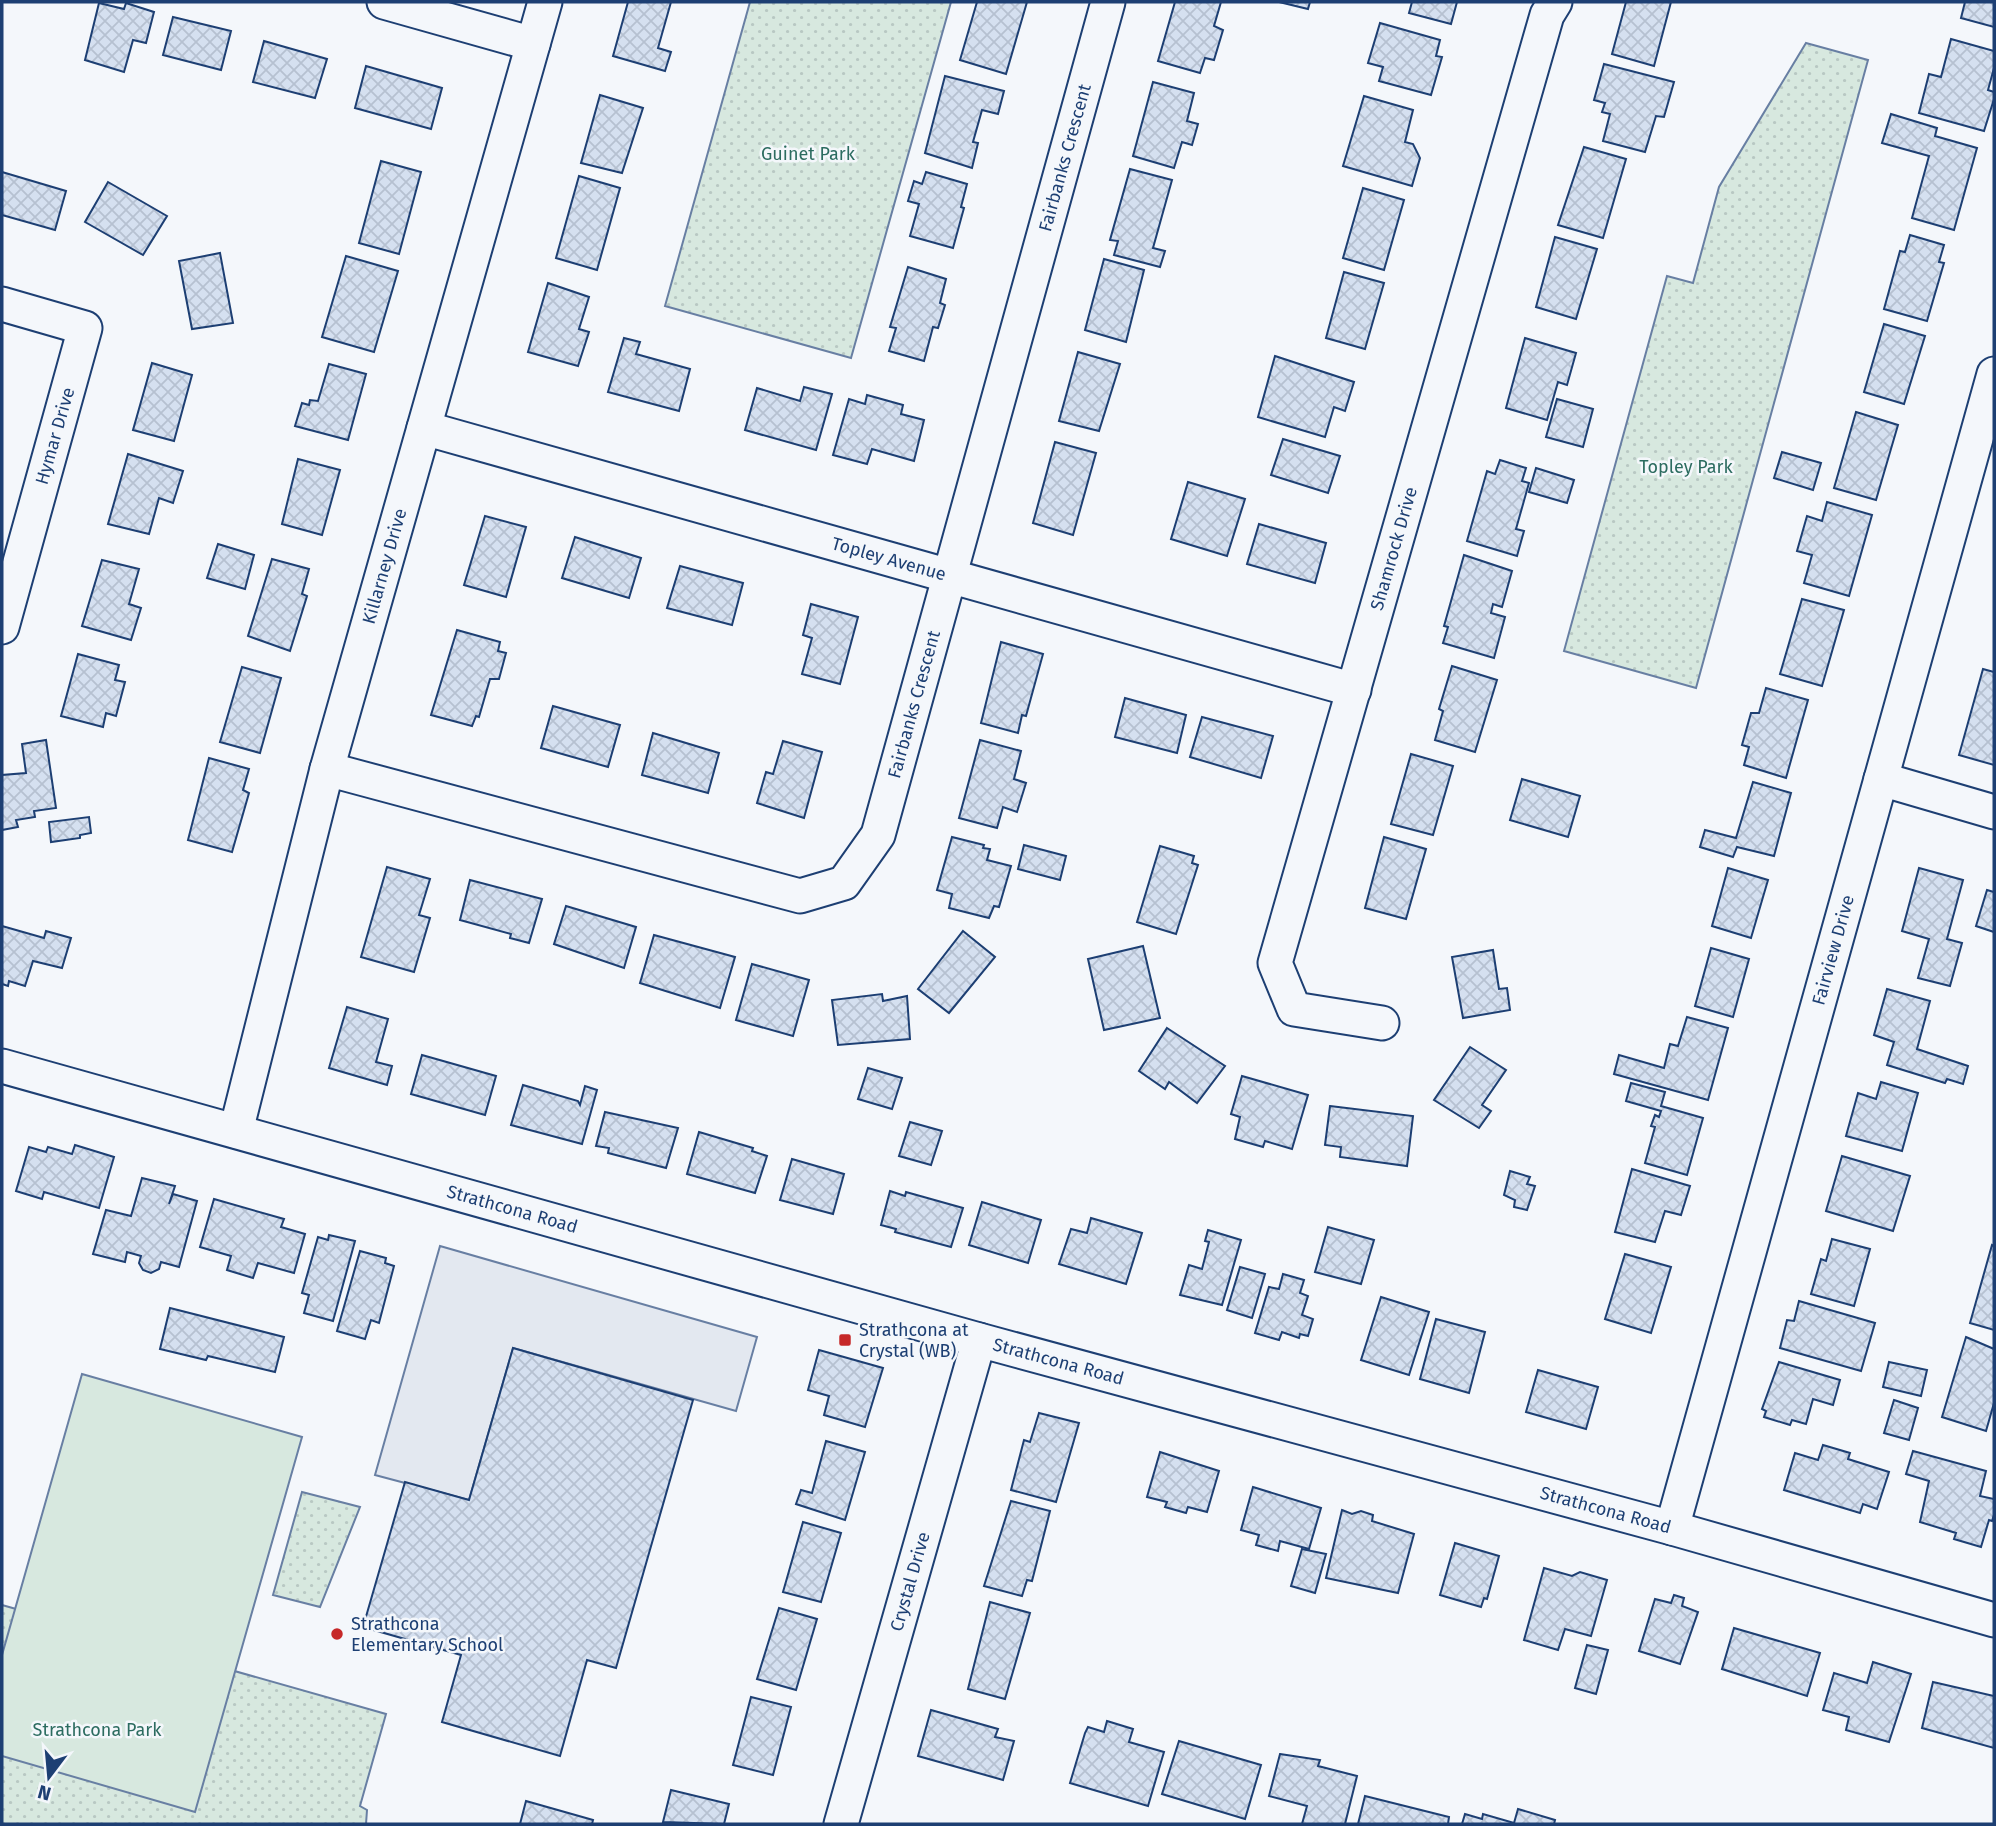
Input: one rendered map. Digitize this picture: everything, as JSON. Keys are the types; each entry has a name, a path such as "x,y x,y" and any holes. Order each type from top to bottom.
{"street":[{"path":"384,2 533,44"},
{"name":"Killarney Drive","path":"236,1131 327,769 545,2"},
{"name":"Fairbanks Crescent","path":"327,769 800,896 844,883 878,835 1108,2"},
{"name":"Shamrock Drive","path":"1382,1023 1294,1009 1275,963 1543,28 1555,2"},
{"name":"Hymar Drive","path":"2,304 85,328 2,626"},
{"name":"Fairview Drive","path":"1672,1528 1994,374"},
{"name":"Topley Avenue","path":"424,428 1354,690"},
{"path":"1881,779 1994,812"},
{"name":"Strathcona Road","path":"2,1066 979,1340 1672,1528 1994,1620"},
{"name":"Crystal Drive","path":"844,1823 979,1340"}],"green space":[{"name":"Guinet Park","path":"750,2 951,2 851,358 665,306"},
{"name":"Topley Park","path":"1806,43 1868,60 1696,688 1564,651 1667,276 1693,283 1719,187"},
{"path":"82,1374 302,1437 195,1812 2,1756 2,1655"},
{"path":"302,1492 360,1507 320,1607 273,1595"},
{"name":"Strathcona Park","path":"2,1605 386,1714 360,1806 367,1810 366,1824 2,1824"}],"shaded area":[{"path":"440,1246 757,1337 736,1411 513,1348 469,1500 375,1475"}],"building":[{"path":"628,2 671,2 658,48 671,52 665,71 613,56"},
{"path":"977,2 1027,2 1006,74 960,60"},
{"path":"1175,2 1221,2 1214,26 1223,30 1214,60 1205,58 1200,73 1158,61"},
{"path":"1279,2 1310,2 1308,9"},
{"path":"1412,2 1457,2 1451,24 1409,13"},
{"path":"1626,2 1671,2 1654,66 1612,54"},
{"path":"1965,2 1994,2 1994,27 1961,18"},
{"path":"99,3 124,9 126,3 154,12 146,43 133,40 124,72 85,60"},
{"path":"173,17 231,31 221,70 163,55"},
{"path":"1380,23 1440,40 1436,56 1442,57 1431,95 1379,81 1383,67 1368,63"},
{"path":"1951,39 1994,51 1994,68 1988,90 1994,92 1994,99 1984,131 1919,113 1929,74 1941,77"},
{"path":"264,41 327,59 315,98 253,82"},
{"path":"1604,64 1674,82 1664,117 1656,116 1645,152 1603,141 1610,114 1602,112 1605,103 1594,100"},
{"path":"366,66 442,88 431,129 355,108"},
{"path":"945,76 1004,91 998,114 982,110 973,142 978,143 972,168 925,153"},
{"path":"1153,82 1194,93 1187,121 1198,124 1192,145 1182,142 1174,168 1133,156"},
{"path":"600,95 643,108 622,173 581,163"},
{"path":"1364,96 1413,110 1405,142 1413,144 1420,158 1412,186 1343,166"},
{"path":"1891,114 1937,128 1935,136 1977,148 1954,230 1912,218 1929,156 1882,143"},
{"path":"1584,147 1626,159 1603,238 1558,225"},
{"path":"381,161 421,172 399,254 359,243"},
{"path":"1130,169 1172,180 1153,248 1165,251 1160,267 1114,255 1118,241 1110,240"},
{"path":"2,172 66,191 55,230 2,215"},
{"path":"926,172 967,184 961,207 964,208 953,248 910,236 919,204 908,201 914,181 922,184"},
{"path":"579,176 620,188 597,270 556,258"},
{"path":"108,182 167,216 143,255 85,222"},
{"path":"1363,188 1404,200 1384,270 1343,258"},
{"path":"1910,235 1944,245 1939,262 1944,263 1927,321 1884,309 1900,251 1905,252"},
{"path":"1555,237 1597,249 1576,319 1536,307"},
{"path":"220,253 233,323 192,329 179,261"},
{"path":"346,256 398,271 374,352 322,337"},
{"path":"1104,259 1144,270 1126,342 1085,330"},
{"path":"908,267 946,279 940,303 945,305 938,328 933,327 924,361 889,351 896,328 890,327"},
{"path":"1344,272 1384,283 1365,349 1326,338"},
{"path":"548,283 589,297 579,329 589,332 578,366 528,352"},
{"path":"1884,324 1925,336 1904,404 1864,392"},
{"path":"624,338 640,342 636,354 690,369 679,411 608,392"},
{"path":"1525,338 1576,353 1567,385 1558,382 1547,420 1506,408"},
{"path":"1078,352 1120,364 1099,431 1059,421"},
{"path":"1275,356 1354,382 1345,411 1334,407 1325,437 1258,417"},
{"path":"152,363 192,375 174,441 133,430"},
{"path":"329,364 366,374 348,440 295,426 302,403 309,405 310,400 318,401"},
{"path":"804,387 832,394 816,450 745,430 757,388 800,401"},
{"path":"867,395 903,405 901,414 924,420 914,461 872,449 867,464 833,455 849,399 865,404"},
{"path":"1557,399 1593,409 1583,447 1546,437"},
{"path":"1856,412 1898,425 1876,500 1834,488"},
{"path":"1283,439 1340,456 1328,493 1271,475"},
{"path":"1055,442 1096,453 1073,535 1033,523"},
{"path":"1782,452 1821,463 1813,490 1774,478"},
{"path":"128,454 183,471 173,503 159,498 149,534 108,524"},
{"path":"298,459 340,470 322,535 282,524"},
{"path":"1500,460 1526,468 1522,481 1529,483 1516,529 1524,531 1517,556 1467,541 1487,471 1495,474"},
{"path":"1536,468 1574,480 1567,503 1529,492"},
{"path":"1188,482 1245,499 1227,556 1171,539"},
{"path":"1827,502 1872,515 1849,596 1804,583 1812,555 1797,551 1807,516 1822,521"},
{"path":"485,516 526,527 506,597 464,585"},
{"path":"1259,524 1326,543 1315,583 1247,564"},
{"path":"575,537 641,558 629,598 562,578"},
{"path":"218,544 254,555 245,589 207,578"},
{"path":"1464,555 1512,571 1502,607 1493,604 1491,613 1505,617 1494,658 1443,643 1448,627 1444,626"},
{"path":"272,559 309,569 302,594 307,596 290,651 248,636"},
{"path":"102,560 139,569 129,604 141,608 131,640 82,626"},
{"path":"680,566 743,583 732,625 667,608"},
{"path":"1802,599 1844,610 1822,686 1780,674"},
{"path":"811,604 858,617 840,684 802,674 812,638 803,635"},
{"path":"457,630 500,642 498,651 506,653 499,679 490,679 479,717 476,716 472,726 431,715"},
{"path":"1001,642 1043,654 1026,716 1022,715 1018,733 981,723"},
{"path":"78,654 119,665 115,680 125,682 116,716 106,713 103,727 61,716"},
{"path":"1452,666 1497,680 1475,752 1435,740 1443,711 1439,709"},
{"path":"242,667 281,678 260,753 220,742"},
{"path":"1983,669 1994,672 1994,765 1959,755"},
{"path":"1766,688 1808,700 1786,778 1744,765 1749,747 1742,745 1751,713 1759,713"},
{"path":"1125,698 1186,715 1177,753 1115,737"},
{"path":"553,706 620,725 608,767 541,748"},
{"path":"1202,717 1273,736 1261,778 1190,757"},
{"path":"653,733 719,753 708,793 642,775"},
{"path":"46,740 56,808 34,811 35,817 16,820 18,827 2,830 2,775 26,773 22,744"},
{"path":"980,740 1021,751 1014,779 1026,783 1017,812 1003,807 997,828 959,818"},
{"path":"783,741 822,752 804,818 757,803 766,772 773,774"},
{"path":"1411,754 1453,766 1433,835 1391,824"},
{"path":"209,758 249,769 243,790 249,793 232,852 188,840"},
{"path":"1522,779 1580,796 1568,837 1510,820"},
{"path":"1753,782 1791,793 1774,856 1737,847 1733,857 1700,847 1705,830 1736,838"},
{"path":"89,817 91,833 80,835 80,838 51,842 49,822"},
{"path":"952,837 984,845 983,848 990,849 987,860 1011,866 999,907 994,906 989,918 949,908 952,894 937,890"},
{"path":"1384,837 1426,849 1406,919 1365,908"},
{"path":"1024,845 1066,856 1060,880 1018,869"},
{"path":"1160,846 1194,856 1192,863 1198,865 1176,934 1137,922"},
{"path":"387,867 430,879 419,915 430,918 414,972 361,957"},
{"path":"1728,868 1768,880 1751,938 1712,926"},
{"path":"1919,868 1963,880 1947,939 1962,943 1950,986 1918,978 1929,939 1902,931"},
{"path":"470,880 542,899 529,943 510,938 511,934 460,920"},
{"path":"1987,890 1994,892 1994,932 1976,926"},
{"path":"566,906 636,927 624,968 554,944"},
{"path":"2,926 44,938 46,931 71,938 62,968 33,961 25,986 9,981 8,986 2,984"},
{"path":"963,931 995,957 949,1013 918,989"},
{"path":"654,935 735,957 720,1008 640,983"},
{"path":"1143,946 1160,1018 1104,1030 1088,959"},
{"path":"1711,948 1749,959 1733,1017 1695,1006"},
{"path":"1493,950 1499,989 1507,988 1510,1010 1463,1018 1452,957"},
{"path":"752,964 809,980 793,1036 736,1020"},
{"path":"1887,989 1930,1001 1917,1049 1968,1066 1963,1084 1947,1079 1945,1083 1887,1065 1894,1042 1874,1035"},
{"path":"882,994 883,1001 907,996 910,1039 838,1045 832,1000"},
{"path":"347,1007 388,1019 376,1062 392,1066 387,1085 329,1068"},
{"path":"1687,1017 1728,1028 1708,1100 1614,1074 1619,1055 1664,1068 1670,1044 1678,1046"},
{"path":"1167,1028 1225,1066 1197,1103 1169,1082 1165,1089 1139,1071"},
{"path":"1470,1047 1506,1070 1482,1105 1491,1111 1479,1128 1434,1100"},
{"path":"422,1055 496,1076 485,1115 411,1094"},
{"path":"868,1068 902,1078 892,1109 858,1099"},
{"path":"1242,1076 1308,1095 1292,1149 1265,1141 1263,1147 1235,1139 1240,1117 1231,1114"},
{"path":"1881,1082 1918,1093 1902,1151 1846,1136 1858,1093 1876,1099"},
{"path":"1631,1083 1665,1092 1661,1106 1703,1118 1687,1175 1645,1163 1655,1127 1651,1126 1655,1115 1659,1117 1661,1111 1626,1101"},
{"path":"523,1085 578,1101 580,1105 585,1086 597,1090 582,1144 511,1125"},
{"path":"1330,1106 1413,1116 1407,1166 1340,1157 1341,1147 1325,1145"},
{"path":"605,1112 678,1128 666,1168 608,1153 609,1148 596,1146"},
{"path":"910,1122 942,1131 931,1165 899,1156"},
{"path":"699,1132 753,1148 752,1151 767,1156 755,1193 687,1174"},
{"path":"75,1145 114,1157 99,1208 44,1192 42,1199 16,1191 29,1147 46,1152 48,1147 72,1154"},
{"path":"1842,1156 1910,1176 1893,1231 1826,1211"},
{"path":"792,1159 844,1174 833,1214 780,1200"},
{"path":"1632,1169 1690,1186 1681,1215 1665,1211 1655,1242 1615,1232"},
{"path":"1510,1171 1530,1177 1527,1184 1535,1186 1527,1210 1514,1207 1515,1200 1504,1195"},
{"path":"142,1178 175,1186 169,1204 173,1194 197,1201 179,1267 161,1262 159,1269 151,1273 143,1270 139,1263 141,1256 127,1252 125,1262 93,1254 106,1210 131,1216"},
{"path":"890,1191 905,1196 906,1192 963,1208 951,1247 895,1232 896,1229 881,1225"},
{"path":"214,1199 284,1219 281,1227 305,1234 294,1273 258,1263 253,1278 227,1270 231,1256 200,1247"},
{"path":"982,1202 1041,1220 1028,1263 969,1245"},
{"path":"1091,1218 1142,1233 1126,1284 1059,1264 1071,1229 1087,1233"},
{"path":"1328,1227 1374,1240 1361,1284 1315,1272"},
{"path":"1208,1230 1241,1240 1222,1305 1180,1295 1189,1265 1202,1269 1209,1242 1205,1241"},
{"path":"329,1235 355,1241 333,1321 304,1313 309,1295 302,1293 318,1237 328,1240"},
{"path":"1832,1239 1870,1249 1854,1306 1811,1294 1821,1259 1826,1261"},
{"path":"1992,1245 1994,1246 1994,1330 1970,1323"},
{"path":"360,1251 386,1258 385,1263 394,1266 379,1323 371,1320 365,1339 337,1331"},
{"path":"1625,1254 1671,1267 1651,1333 1605,1319"},
{"path":"1240,1267 1265,1274 1252,1318 1227,1310"},
{"path":"1283,1274 1304,1280 1300,1293 1308,1296 1302,1315 1313,1319 1308,1336 1300,1334 1299,1338 1282,1332 1279,1340 1255,1333 1269,1287 1279,1289"},
{"path":"1381,1297 1429,1312 1409,1375 1361,1360"},
{"path":"1799,1301 1875,1323 1861,1371 1780,1348 1787,1320 1794,1321"},
{"path":"170,1308 284,1337 275,1372 208,1356 206,1360 160,1349"},
{"path":"1436,1319 1485,1332 1469,1393 1420,1379"},
{"path":"1966,1337 1994,1349 1994,1403 1986,1431 1942,1417"},
{"path":"513,1348 693,1400 616,1668 587,1660 560,1756 442,1722 461,1655 363,1627 405,1482 469,1500"},
{"path":"819,1350 883,1368 865,1427 824,1415 829,1396 808,1390"},
{"path":"1779,1362 1840,1380 1833,1405 1813,1399 1806,1424 1792,1420 1790,1425 1764,1417 1766,1411 1762,1409"},
{"path":"1889,1362 1927,1370 1921,1396 1883,1387"},
{"path":"1538,1370 1598,1387 1586,1429 1526,1412"},
{"path":"1894,1400 1918,1408 1909,1440 1884,1433"},
{"path":"1039,1413 1079,1423 1056,1502 1011,1490 1024,1440 1030,1442"},
{"path":"826,1441 865,1452 845,1520 796,1504 801,1490 812,1493"},
{"path":"1823,1445 1850,1453 1848,1459 1889,1472 1877,1509 1863,1504 1860,1513 1784,1490 1795,1453 1818,1460"},
{"path":"1913,1451 1986,1471 1980,1496 1994,1499 1994,1515 1992,1521 1989,1520 1981,1547 1954,1539 1956,1533 1920,1522 1929,1481 1906,1474"},
{"path":"1160,1452 1219,1471 1207,1512 1188,1507 1186,1513 1165,1507 1167,1502 1147,1497"},
{"path":"1253,1487 1321,1508 1309,1549 1280,1541 1278,1551 1256,1545 1259,1535 1241,1530"},
{"path":"1011,1501 1050,1511 1032,1581 1027,1580 1022,1596 984,1586"},
{"path":"1342,1510 1352,1514 1361,1511 1373,1515 1372,1521 1414,1534 1398,1593 1326,1578"},
{"path":"803,1522 841,1533 821,1602 783,1592"},
{"path":"1455,1543 1499,1556 1487,1599 1484,1598 1481,1607 1440,1595"},
{"path":"1302,1549 1326,1554 1315,1593 1291,1586"},
{"path":"1544,1568 1572,1576 1580,1572 1607,1580 1591,1636 1565,1629 1558,1650 1524,1640"},
{"path":"1674,1595 1684,1598 1682,1606 1698,1612 1680,1664 1639,1651 1655,1599 1671,1603"},
{"path":"990,1602 1030,1613 1005,1699 968,1689"},
{"path":"779,1608 817,1619 796,1690 757,1679"},
{"path":"1734,1628 1820,1653 1807,1696 1722,1669"},
{"path":"1587,1645 1608,1650 1596,1694 1575,1688"},
{"path":"1873,1662 1911,1674 1889,1742 1846,1730 1849,1717 1823,1710 1834,1673 1867,1683"},
{"path":"1933,1682 1994,1696 1994,1748 1922,1728"},
{"path":"751,1697 791,1707 773,1775 733,1765"},
{"path":"931,1710 998,1729 995,1737 1014,1741 1003,1780 918,1756"},
{"path":"1107,1721 1133,1729 1129,1742 1164,1752 1148,1806 1070,1783 1088,1727 1104,1732"},
{"path":"1179,1741 1261,1765 1245,1819 1162,1794"},
{"path":"1280,1754 1320,1760 1318,1766 1357,1776 1345,1824 1302,1824 1307,1806 1269,1796"},
{"path":"671,1790 729,1804 724,1824 663,1822"},
{"path":"1365,1796 1449,1817 1448,1824 1358,1824"},
{"path":"526,1801 593,1820 592,1824 520,1824"},
{"path":"1518,1809 1555,1820 1554,1824 1462,1824 1465,1814 1482,1819 1483,1814 1514,1823"}],"place":[{"name":"Strathcona at Crystal (WB)","path":"845,1340"},
{"name":"Strathcona Elementary School","path":"337,1634"}]}
